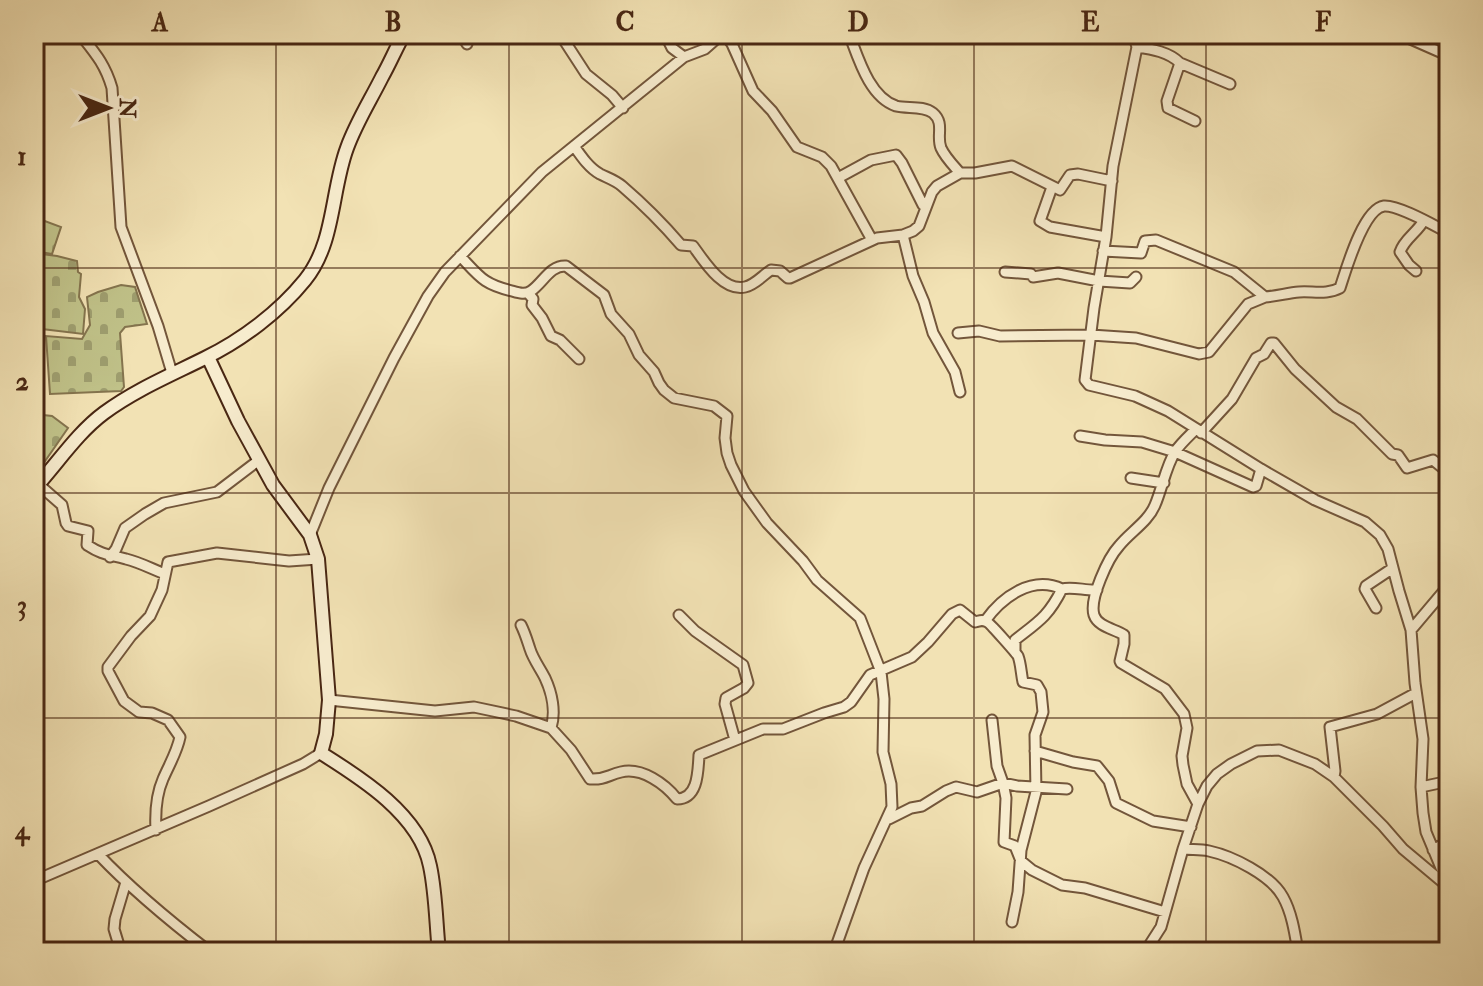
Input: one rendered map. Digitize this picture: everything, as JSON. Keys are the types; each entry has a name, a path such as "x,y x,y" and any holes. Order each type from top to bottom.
{"street":[{"path":"80,34 98,55 112,88 121,227 172,373"},
{"path":"165,574 128,559 110,557 87,545 87,529 68,526 62,505 36,486 80,434 102,414 172,373 208,357 267,317 306,279 317,261 328,230 346,150 361,114 404,34"},
{"path":"461,34 467,44"},
{"path":"560,34 586,74 623,108"},
{"path":"665,34 672,48 684,57"},
{"path":"310,535 329,488 411,326 445,272 542,172 684,57 705,49 724,34 732,44 753,91 772,111 797,147 822,157 831,166 872,240"},
{"path":"849,34 865,75 885,100 894,106 934,113 940,122 939,144 960,173"},
{"path":"1130,34 1137,47 1113,166 1085,380 1089,385 1135,396 1168,411 1315,500 1365,522 1380,535 1388,549 1411,630 1423,739 1421,787 1426,832 1449,887"},
{"path":"1399,34 1449,56"},
{"path":"1137,47 1155,50 1230,84"},
{"path":"1180,63 1167,101 1168,108 1195,121"},
{"path":"574,146 587,163 611,177 651,212 681,245 693,246 718,278 736,287 747,287 771,270 780,271 790,278 872,240 913,231 919,226 932,192 960,173 1012,166 1060,190 1070,175 1112,181"},
{"path":"838,178 871,160 896,155 926,206"},
{"path":"1052,187 1040,221 1050,227 1106,237"},
{"path":"958,333 979,331 1000,336 1136,338 1199,354 1209,352 1248,304 1265,297 1297,292 1333,292 1340,288 1362,230 1373,212 1383,206 1396,208 1449,233"},
{"path":"1416,271 1400,252 1424,220"},
{"path":"903,235 913,276 933,333 955,372 960,392"},
{"path":"1103,251 1141,253 1145,241 1156,240 1234,272 1265,297"},
{"path":"460,256 492,286 528,293 561,265 604,295 611,314 629,334 639,355 664,390 674,398 714,406 727,416 727,453 744,491 808,570 860,618 881,672 883,752 891,784 892,807 864,868 834,952"},
{"path":"1005,272 1031,274 1033,277 1058,273 1130,283 1136,277"},
{"path":"528,293 548,333 579,359"},
{"path":"1198,804 1187,784 1183,765 1187,728 1184,714 1165,689 1121,663 1124,635 1099,623 1094,610 1097,590 1110,558 1155,507 1175,452 1232,399 1256,358 1274,343 1295,369 1336,407 1357,419 1392,454 1398,455 1407,468 1433,460 1449,473"},
{"path":"34,881 303,764 321,753 325,743 329,700 318,559 310,535 273,485 259,460 208,357"},
{"path":"1080,436 1142,442 1175,452 1253,487 1261,469"},
{"path":"110,557 125,528 145,514 164,503 217,492 259,460"},
{"path":"1131,478 1164,483"},
{"path":"156,830 156,799 180,737 168,720 152,713 139,712 124,701 108,667 150,616 162,590 168,562 217,553 289,561 318,559"},
{"path":"1376,608 1366,586 1393,568"},
{"path":"985,621 1002,601 1026,587 1041,585 1097,590"},
{"path":"1411,630 1449,585"},
{"path":"1015,651 1015,640 1048,614 1062,589"},
{"path":"329,700 435,711 474,707 516,716 551,728 571,750 590,779 606,779 622,772 647,775 682,800 693,789 699,755 763,729 783,729 844,707 870,675 912,657 952,614 960,610 975,622 989,622 1019,658 1023,682 1037,685 1041,692 1043,712 1035,735 1036,787 1021,850 1012,922"},
{"path":"679,615 695,631 743,665 748,683 726,698 725,704 735,740"},
{"path":"521,625 547,681 553,702 551,728"},
{"path":"1334,777 1330,727 1377,714 1416,693"},
{"path":"992,720 997,766 1006,798 1004,842 1015,846 1021,861 1062,885 1085,888 1165,912"},
{"path":"1145,952 1161,927 1183,849 1207,786 1231,764 1257,751 1279,750 1315,764 1334,777 1403,849 1449,887"},
{"path":"1035,751 1097,766 1109,781 1116,803 1153,821 1191,827"},
{"path":"321,753 385,797 420,842 430,863 439,952"},
{"path":"1421,787 1449,781"},
{"path":"886,821 895,814 922,806 951,788 977,792 1003,783 1067,789"},
{"path":"1433,850 1449,841"},
{"path":"1183,849 1206,850 1228,856 1276,887 1285,899 1298,952"},
{"path":"98,854 175,925 210,952"},
{"path":"121,952 114,929 126,882"}],"green space":[{"path":"34,217 61,227 52,254 34,251"},
{"path":"34,253 77,261 81,274 79,297 85,309 83,334 34,328"},
{"path":"121,285 135,287 147,324 125,327 120,333 124,387 121,391 50,394 46,336 82,339 90,325 87,297"},
{"path":"34,414 52,416 68,428 34,477"}]}
